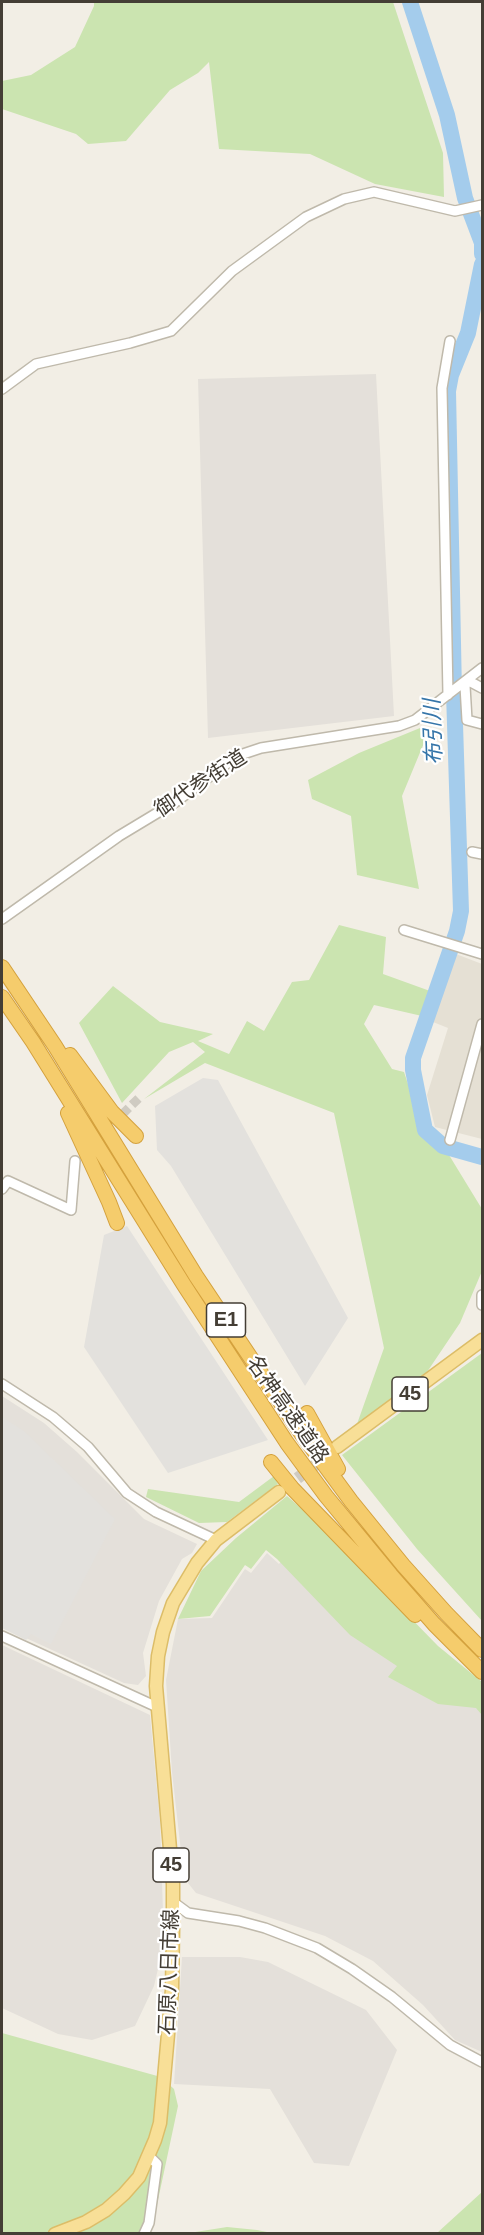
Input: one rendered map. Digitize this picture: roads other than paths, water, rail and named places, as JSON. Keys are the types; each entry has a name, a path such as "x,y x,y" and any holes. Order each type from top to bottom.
{"highway":[{"path":"2,966 112,1112 136,1136"},
{"name":"名神高速道路","path":"2,966 55,1046 196,1276 301,1433 351,1501 446,1613 483,1650"},
{"name":"名神高速道路","path":"2,997 33,1042 184,1285 287,1443 326,1496 391,1575 434,1624 483,1672"},
{"path":"33,1042 38,1059 67,1110 117,1223"},
{"path":"307,1413 333,1462 345,1479 351,1501"},
{"path":"271,1462 292,1488 402,1602 483,1677"}],"main road":[{"name":"45","path":"337,1448 483,1340"},
{"name":"石原八日市線","path":"55,2234 86,2222 106,2210 124,2194 139,2176 149,2156 160,2123 172,1990 173,1902 157,1707 158,1656 173,1603 197,1563 216,1540 279,1492"}],"street":[{"path":"2,389 36,364 130,343 171,331 232,271 306,217 344,200 374,192 455,211 480,206"},
{"path":"450,341 442,388 450,693"},
{"name":"御代参街道","path":"2,919 119,836 177,801 237,756 261,748 399,726 415,720 483,668"},
{"path":"483,688 464,683 467,720 483,724"},
{"path":"472,852 483,854"},
{"path":"404,930 483,954"},
{"path":"450,1140 478,1060 483,1023"},
{"path":"2,1189 8,1181 70,1210 75,1161"},
{"path":"483,1295 483,1305"},
{"path":"2,1384 62,1425 87,1447 127,1493 156,1512 216,1540"},
{"path":"2,1636 157,1707"},
{"path":"173,1902 188,1913 248,1923 317,1948 392,1997 450,2045 483,2062"},
{"path":"144,2234 149,2223 157,2164 149,2156"}],"waterway":[{"name":"布引川","path":"410,2 447,115 465,198 482,243 482,254"},
{"name":"布引川","path":"482,264 468,333 451,375 448,391 461,911 457,931 413,1058 413,1070 425,1130 443,1146 482,1157"}],"tunnel":[{"path":"103,1133 140,1097"},
{"path":"283,1489 327,1456"}]}
